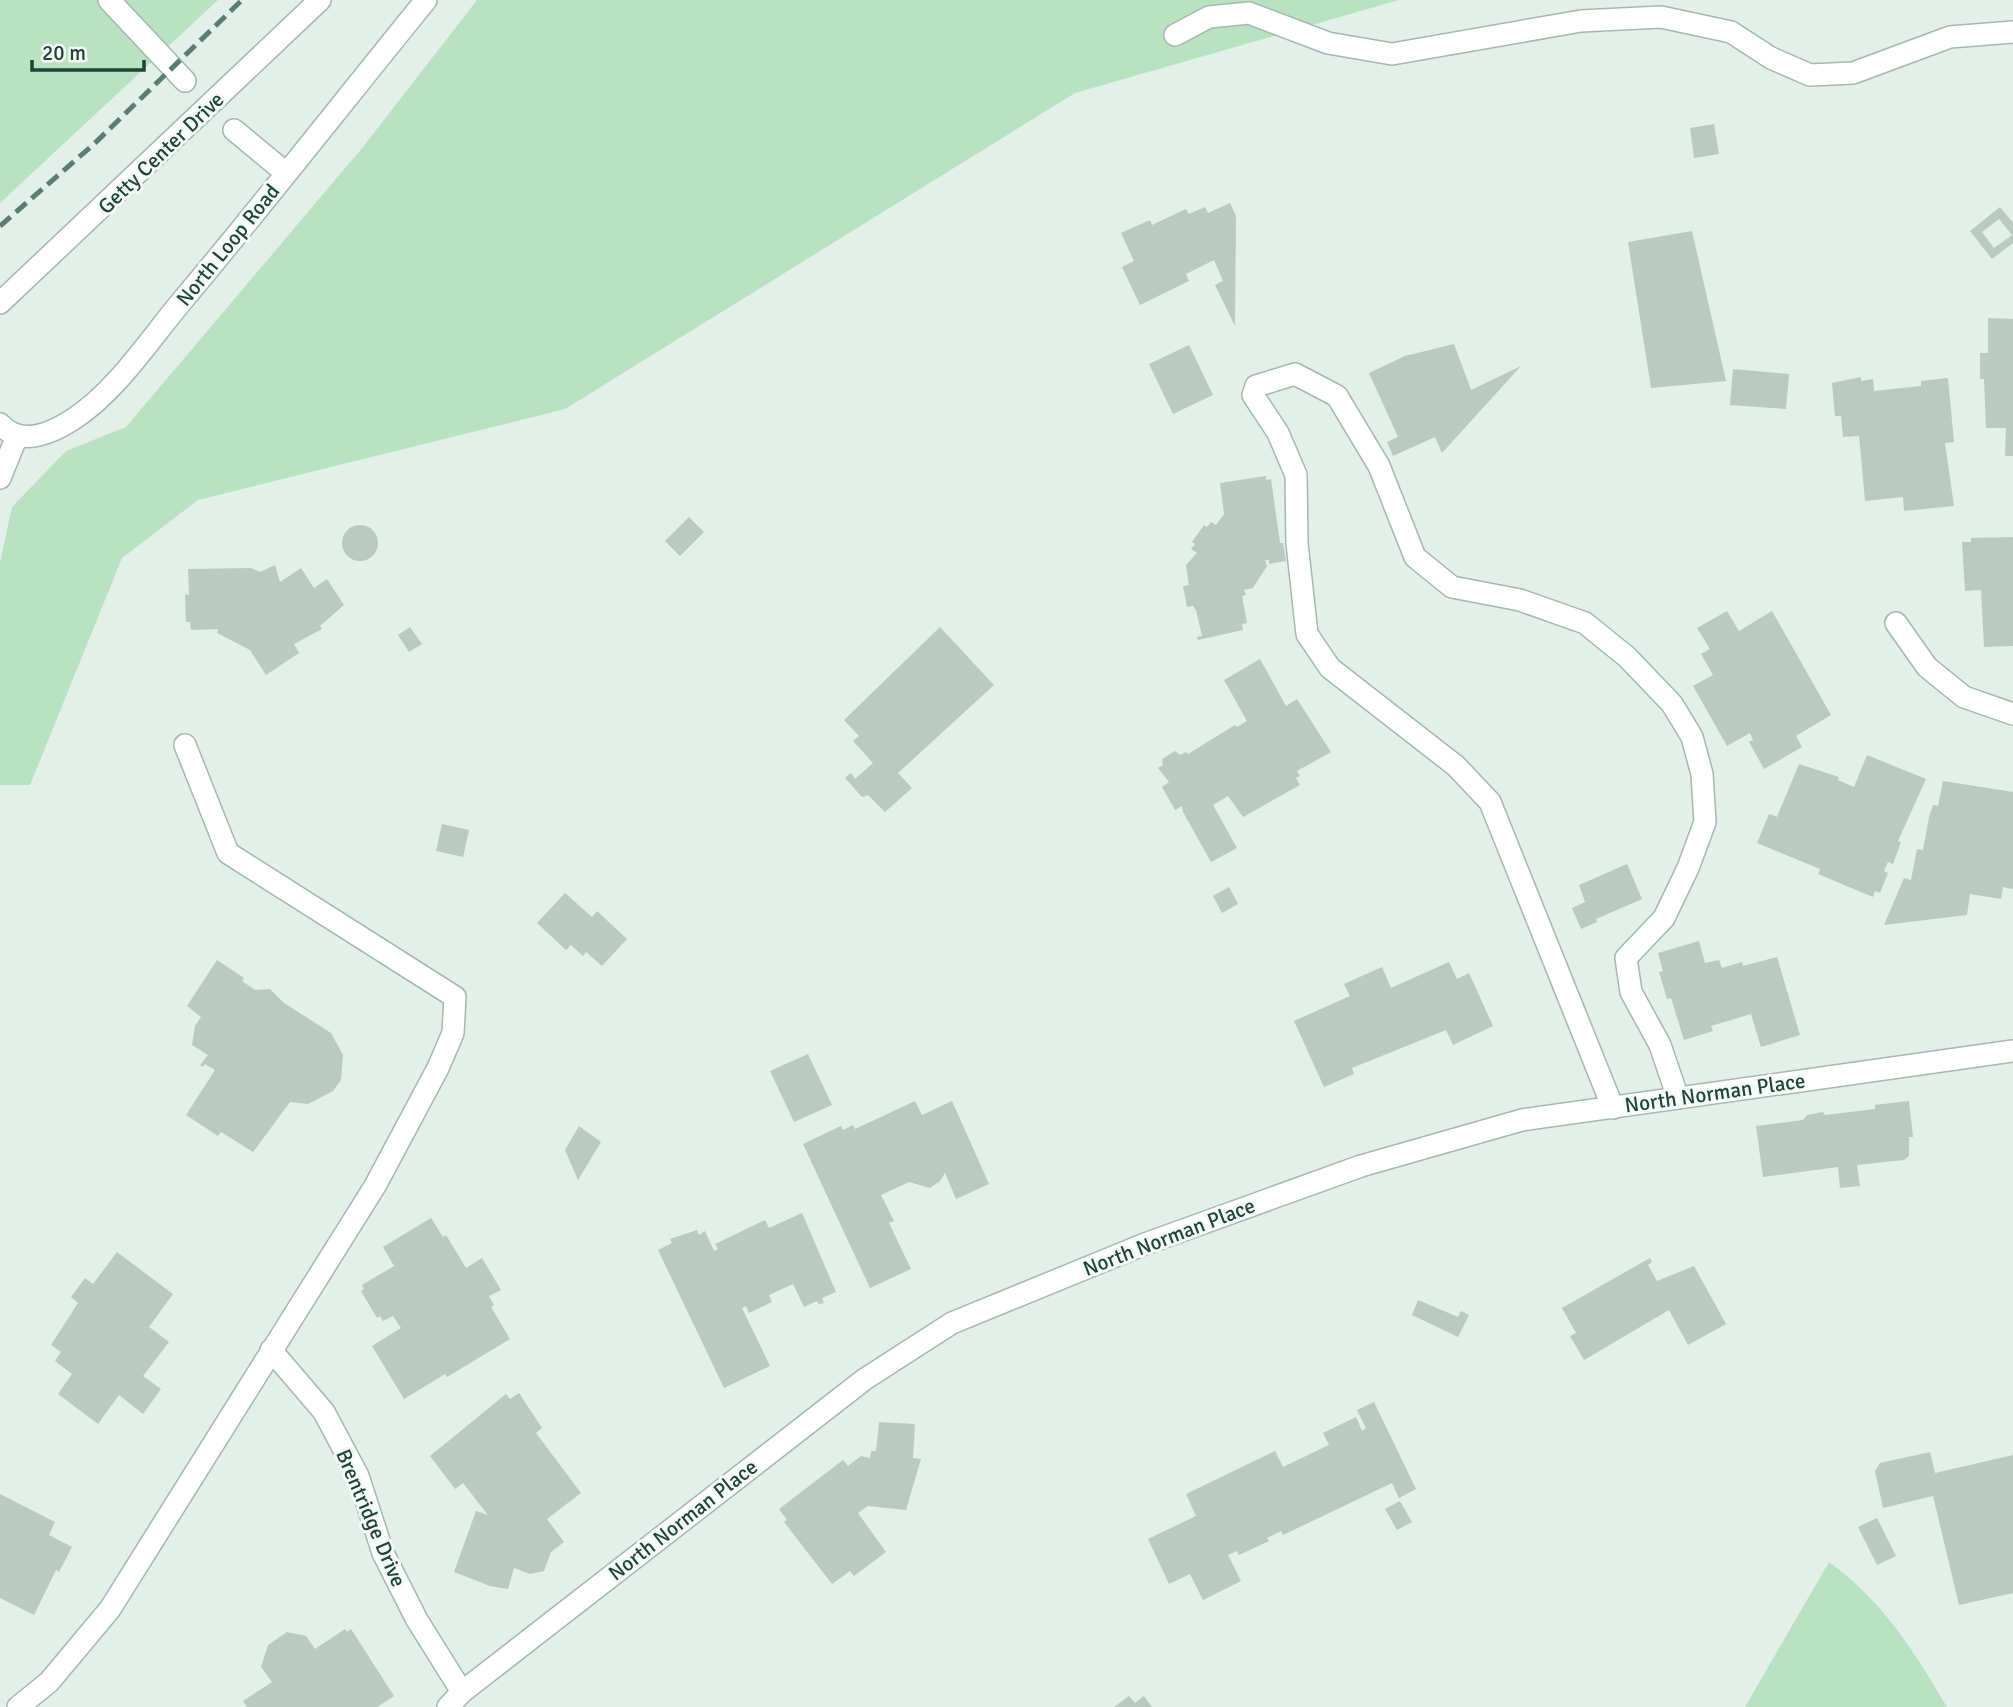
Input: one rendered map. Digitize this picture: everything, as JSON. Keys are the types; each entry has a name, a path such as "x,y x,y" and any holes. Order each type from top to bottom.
{"street":[{"path":"109,0 185,81"},
{"name":"Getty Center Drive","path":"0,303 320,0"},
{"name":"North Loop Road","path":"8,430 29,438 49,433 75,418 103,394 218,260 426,0"},
{"path":"1175,35 1209,17 1249,13 1328,43 1392,54 1581,21 1661,16 1731,32 1771,58 1810,75 1853,73 1950,37 2013,32"},
{"path":"234,130 286,173"},
{"path":"1613,1108 1490,802 1456,766 1330,668 1307,634 1297,543 1296,475 1278,433 1254,396 1256,386 1294,374 1337,396 1379,466 1415,557 1452,587 1520,600 1585,623 1627,657 1672,704 1692,737 1702,774 1705,822 1688,868 1664,918 1626,958 1631,992 1660,1045 1678,1098"},
{"path":"0,478 8,430"},
{"path":"1896,623 1927,667 1964,697 2013,714"},
{"path":"18,1707 49,1682 110,1609 375,1186 438,1068 453,1032 455,997 228,853 185,745"},
{"name":"North Norman Place","path":"455,1700 865,1379 952,1323 1145,1244 1361,1166 1522,1120 2013,1051"},
{"name":"Brentridge Drive","path":"271,1350 324,1412 358,1476 383,1553 455,1700"}],"green space":[{"path":"0,0 218,0 0,203"},
{"path":"477,0 1399,0 1075,93 565,409 198,500 122,558 30,785 0,785 0,563 12,507 66,451 126,427 363,147"},
{"path":"1829,1562 1865,1593 1896,1628 1947,1707 1745,1707"}],"building":[{"path":"1714,124 1719,154 1694,158 1690,128"},
{"path":"1230,203 1236,216 1235,326 1215,285 1223,281 1214,260 1186,274 1189,281 1140,305 1122,267 1134,261 1121,233 1150,220 1152,225 1186,209 1189,214 1205,207 1208,213"},
{"path":"2000,207 2013,223 2013,243 1992,259 1970,231","holes":["1999,219 2012,235 1994,248 1982,232"]},
{"path":"1692,231 1726,381 1651,388 1628,242"},
{"path":"1988,318 2013,319 2013,456 2005,456 2006,428 1986,428 1980,353 1988,353"},
{"path":"1454,344 1471,390 1521,366 1442,453 1435,437 1393,456 1387,442 1398,437 1369,373 1405,356"},
{"path":"1189,345 1213,395 1173,414 1149,364"},
{"path":"1733,369 1789,374 1786,409 1730,405"},
{"path":"1861,377 1861,381 1873,379 1874,391 1921,386 1921,381 1948,378 1954,442 1945,443 1954,506 1904,511 1903,497 1865,501 1859,436 1843,437 1841,416 1835,416 1832,383"},
{"path":"1266,476 1266,480 1271,479 1280,543 1283,543 1286,561 1269,564 1269,560 1265,560 1267,566 1253,588 1244,590 1246,595 1242,596 1247,623 1242,624 1243,630 1198,640 1197,637 1202,636 1196,610 1193,606 1187,607 1183,586 1189,585 1186,565 1197,553 1191,549 1195,544 1192,542 1204,525 1207,527 1211,522 1216,525 1224,514 1220,483"},
{"path":"689,517 704,532 680,556 665,541"},
{"path":"360,525 372,531 378,543 372,555 360,561 348,555 342,543 348,531"},
{"path":"2013,537 2013,646 1984,647 1981,590 1965,591 1962,542 1971,542 1971,538"},
{"path":"275,565 280,582 301,568 314,588 327,579 344,605 320,626 322,629 294,644 299,653 266,675 250,650 217,633 218,629 191,630 190,622 186,622 185,594 189,595 188,569 251,568 260,572"},
{"path":"1727,611 1739,631 1772,611 1831,715 1796,736 1802,747 1764,769 1749,742 1753,740 1750,733 1727,746 1693,686 1713,675 1701,654 1710,649 1697,628"},
{"path":"410,627 422,644 409,652 398,635"},
{"path":"940,627 994,685 898,773 912,788 885,812 868,795 862,797 845,778 851,773 855,779 873,763 853,741 859,736 844,720"},
{"path":"1260,659 1286,706 1297,699 1331,752 1297,771 1300,776 1296,778 1300,785 1243,817 1228,796 1213,805 1237,848 1211,862 1182,806 1175,810 1162,787 1169,782 1158,768 1163,765 1162,759 1175,751 1180,755 1186,752 1188,754 1235,725 1237,727 1247,721 1224,680"},
{"path":"1867,755 1926,779 1898,841 1901,842 1893,864 1888,862 1884,871 1888,873 1880,893 1875,891 1873,897 1818,874 1820,869 1757,843 1769,814 1777,817 1799,764 1839,777 1838,780 1854,787"},
{"path":"1943,781 2013,792 2013,889 2003,887 2001,899 1970,894 1967,915 1884,925 1904,878 1911,880 1917,849 1923,850 1929,817 1933,805 1938,806"},
{"path":"442,824 469,830 463,857 436,851"},
{"path":"1627,864 1642,899 1596,919 1597,922 1581,929 1572,908 1585,902 1579,885"},
{"path":"1229,887 1238,904 1222,913 1213,896"},
{"path":"565,893 592,917 597,911 627,939 602,966 586,952 583,956 571,945 566,950 537,923"},
{"path":"1699,941 1705,963 1719,960 1722,968 1742,962 1743,966 1777,957 1800,1035 1761,1047 1751,1014 1711,1026 1713,1031 1684,1040 1671,998 1667,999 1659,972 1663,971 1658,953"},
{"path":"217,960 244,978 242,981 255,990 270,989 284,1003 331,1033 343,1055 341,1080 333,1091 308,1104 290,1102 253,1152 221,1132 218,1136 186,1115 215,1070 205,1064 203,1067 200,1065 208,1055 192,1045 195,1026 201,1017 187,1006"},
{"path":"1449,962 1457,979 1469,973 1493,1026 1453,1045 1446,1030 1352,1068 1354,1074 1324,1087 1294,1021 1350,996 1344,984 1382,967 1391,988"},
{"path":"808,1054 832,1105 794,1122 770,1071"},
{"path":"915,1101 922,1115 952,1101 989,1184 956,1199 945,1173 940,1181 930,1188 909,1182 881,1195 894,1221 889,1223 911,1269 870,1288 803,1144 841,1126 843,1130 853,1125 855,1129"},
{"path":"1909,1101 1913,1137 1909,1137 1909,1156 1904,1160 1857,1165 1860,1186 1840,1188 1838,1167 1763,1177 1756,1126 1803,1120 1807,1115 1823,1112 1825,1115 1875,1109 1875,1105"},
{"path":"579,1126 601,1142 578,1180 565,1150"},
{"path":"802,1213 836,1292 822,1298 824,1303 819,1304 817,1301 804,1307 793,1284 769,1295 772,1302 749,1313 746,1306 742,1308 770,1366 724,1388 658,1250 672,1243 670,1239 697,1230 699,1235 705,1231 714,1251 718,1249 715,1244 765,1220 769,1228"},
{"path":"431,1218 443,1237 446,1235 466,1268 482,1258 501,1290 489,1296 494,1305 491,1307 510,1339 404,1399 372,1346 401,1328 393,1316 383,1321 380,1316 377,1318 361,1291 364,1289 362,1285 394,1266 383,1247"},
{"path":"117,1252 173,1294 149,1327 169,1342 143,1376 161,1389 143,1414 119,1395 98,1424 58,1394 72,1374 55,1361 61,1352 51,1345 78,1303 71,1297 85,1278 93,1284"},
{"path":"1650,1258 1652,1262 1648,1265 1657,1281 1694,1266 1726,1324 1688,1345 1669,1310 1584,1360 1570,1336 1576,1333 1562,1308"},
{"path":"1418,1300 1458,1317 1461,1311 1469,1315 1458,1337 1412,1315"},
{"path":"519,1393 542,1428 536,1433 581,1493 547,1519 564,1542 551,1552 544,1571 530,1574 514,1568 508,1589 490,1586 454,1572 476,1511 488,1515 463,1483 455,1489 430,1456 506,1394 510,1399"},
{"path":"1374,1402 1416,1489 1399,1498 1392,1483 1283,1535 1281,1531 1267,1538 1269,1541 1239,1555 1237,1551 1228,1555 1241,1581 1203,1600 1190,1574 1169,1584 1148,1539 1196,1516 1186,1494 1275,1451 1283,1467 1329,1445 1323,1433 1356,1417 1362,1431 1366,1428 1357,1410"},
{"path":"879,1422 915,1424 913,1458 921,1459 906,1510 868,1506 858,1513 886,1552 854,1576 850,1571 832,1584 784,1522 787,1520 779,1509 843,1460 848,1466 861,1456 870,1458 871,1451 876,1451"},
{"path":"1930,1452 1935,1473 2013,1455 2013,1593 1959,1605 1933,1496 1883,1508 1875,1471 1880,1463"},
{"path":"0,1494 55,1522 49,1535 72,1547 59,1572 56,1570 34,1615 0,1598"},
{"path":"1400,1501 1412,1522 1397,1530 1385,1509"},
{"path":"1877,1518 1896,1556 1877,1565 1858,1527"},
{"path":"345,1629 347,1632 351,1629 394,1696 377,1707 247,1707 243,1701 272,1682 261,1667 268,1645 287,1632 306,1636 315,1649"},
{"path":"1129,1696 1135,1703 1144,1696 1152,1707 1114,1707"}],"railway":[{"path":"0,226 94,144 242,0"}]}
